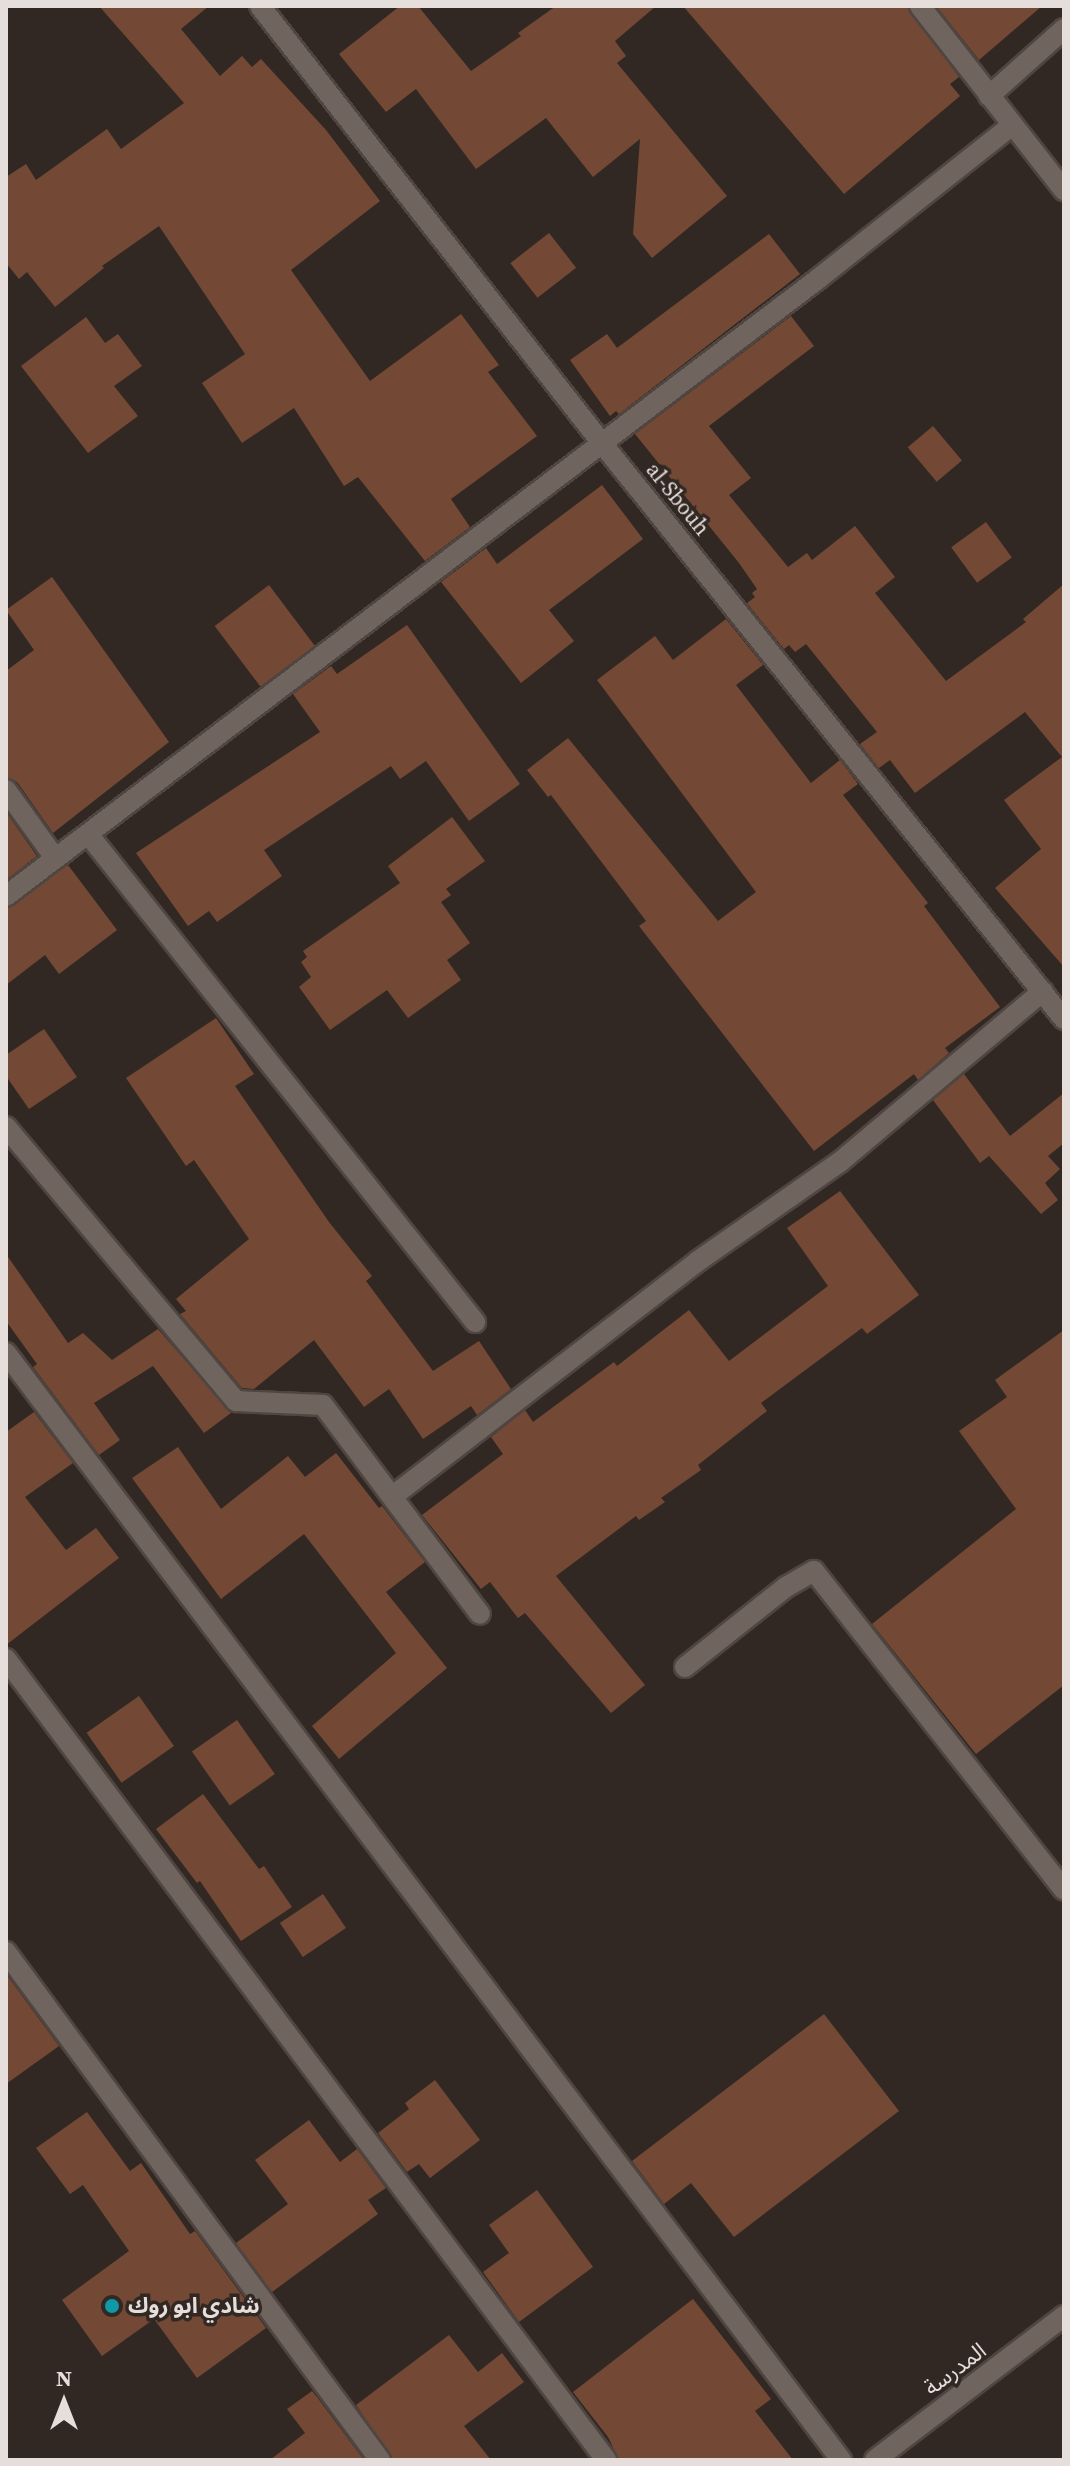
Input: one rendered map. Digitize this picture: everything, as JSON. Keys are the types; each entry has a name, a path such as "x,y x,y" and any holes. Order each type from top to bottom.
{"street":[{"name":"al-Sbouh","path":"260,6 601,442 1064,1019"},
{"path":"920,6 1064,190"},
{"path":"989,96 1064,29"},
{"path":"6,896 818,279 1012,125"},
{"path":"6,790 55,858"},
{"path":"88,834 475,1322"},
{"path":"393,1496 698,1261 840,1162 1043,991"},
{"path":"6,1127 236,1401 323,1405 480,1614"},
{"path":"6,1353 841,2460"},
{"path":"685,1667 786,1587 814,1571 1064,1890"},
{"path":"6,1659 606,2460"},
{"path":"6,1952 380,2460"},
{"name":"المدرسة","path":"875,2460 1064,2316"}],"building":[{"path":"99,6 209,6 181,29 220,76 242,56 252,67 261,59 326,130 380,201 291,270 370,381 461,314 499,365 488,372 537,436 451,499 470,527 425,561 358,477 344,486 294,408 242,443 202,383 245,354 159,226 102,266 104,268 55,307 27,272 19,279 6,263 6,177 26,164 36,180 107,129 121,149 184,103"},
{"path":"400,6 418,6 471,71 521,36 518,33 556,6 656,6 615,41 626,56 617,63 727,196 652,258 633,234 640,139 593,177 546,118 476,169 416,89 386,112 339,54"},
{"path":"683,6 907,6 959,77 950,84 960,96 844,194"},
{"path":"936,6 1042,6 979,60"},
{"path":"549,233 576,268 537,298 510,263"},
{"path":"769,234 800,274 619,414 616,411 610,416 570,360 607,334 617,348"},
{"path":"791,316 814,346 709,426 751,478 729,495 788,567 807,553 812,560 855,526 895,577 875,593 946,681 1026,622 1023,619 1064,584 1064,967 995,888 1041,849 1004,800 1062,757 1025,712 915,793 890,760 879,768 860,744 877,732 806,644 795,652 789,645 784,649 747,603 755,597 752,593 757,589 739,563 635,434"},
{"path":"86,317 105,343 118,334 142,366 114,386 138,416 88,453 21,366"},
{"path":"933,426 962,460 937,482 908,447"},
{"path":"602,485 643,539 549,610 574,641 521,683 441,582 486,548 497,564"},
{"path":"986,522 1012,558 977,583 951,547"},
{"path":"52,577 169,742 53,833 17,782 6,777 6,671 34,650 6,610"},
{"path":"269,585 315,646 260,687 215,626"},
{"path":"726,619 763,665 736,685 811,783 840,760 858,784 843,795 928,903 924,906 1000,1007 945,1048 949,1053 918,1080 914,1074 814,1151 639,926 646,921 551,795 548,797 527,770 568,738 718,921 756,892 597,680 655,636 673,660"},
{"path":"407,625 520,784 469,821 426,761 400,779 391,766 264,850 282,876 217,922 209,911 188,926 136,853 320,732 293,694 331,666 337,674"},
{"path":"6,812 37,856 6,880"},
{"path":"452,817 485,861 446,889 451,895 441,902 470,943 447,960 461,980 408,1018 387,990 330,1030 299,987 311,977 301,962 307,957 303,951 400,883 388,866"},
{"path":"68,865 117,930 59,974 45,955 6,985 6,909"},
{"path":"216,1018 254,1074 235,1086 329,1222 372,1276 366,1281 433,1371 479,1341 511,1389 477,1415 471,1406 423,1439 389,1389 364,1407 314,1340 254,1389 242,1388 180,1314 186,1311 176,1299 249,1239 194,1160 186,1166 126,1078"},
{"path":"44,1029 77,1077 29,1109 6,1076 6,1055"},
{"path":"964,1074 1010,1136 1064,1093 1064,1143 1048,1156 1060,1169 1045,1183 1058,1200 1041,1214 989,1156 980,1163 933,1100"},
{"path":"840,1191 919,1295 867,1334 862,1328 761,1403 767,1411 698,1465 701,1470 661,1498 665,1502 639,1520 636,1516 556,1576 645,1685 611,1713 525,1613 518,1618 490,1582 481,1589 422,1515 503,1454 491,1437 525,1410 533,1422 614,1362 617,1366 689,1310 729,1361 828,1286 787,1228"},
{"path":"6,1254 68,1343 83,1333 112,1360 158,1329 231,1413 204,1433 153,1366 94,1403 120,1440 99,1455 33,1367 37,1364 6,1321"},
{"path":"1064,1330 1064,1685 976,1754 872,1624 1016,1509 959,1431 1007,1397 995,1380"},
{"path":"34,1412 73,1463 25,1497 66,1550 96,1528 119,1558 6,1645 6,1432"},
{"path":"178,1447 221,1509 288,1456 305,1477 336,1453 425,1562 386,1592 447,1668 339,1759 312,1726 396,1653 304,1534 221,1599 132,1478"},
{"path":"139,1696 174,1746 122,1783 87,1733"},
{"path":"237,1720 275,1774 230,1806 192,1752"},
{"path":"203,1794 259,1869 264,1866 292,1907 241,1941 200,1881 197,1883 156,1829"},
{"path":"323,1894 346,1928 303,1957 280,1923"},
{"path":"6,1974 59,2046 6,2084"},
{"path":"824,2014 899,2111 734,2237 691,2183 664,2204 632,2161"},
{"path":"435,2080 480,2140 430,2178 419,2164 407,2172 378,2133 409,2109 405,2103"},
{"path":"87,2112 130,2171 141,2163 190,2234 195,2231 266,2328 197,2378 154,2319 102,2356 62,2300 129,2251 83,2185 70,2194 36,2148"},
{"path":"309,2120 340,2162 357,2149 386,2188 368,2200 378,2214 272,2292 236,2243 288,2204 255,2160"},
{"path":"537,2190 593,2267 519,2322 483,2272 509,2253 489,2225"},
{"path":"693,2299 771,2399 755,2411 793,2460 619,2460 608,2437 573,2392"},
{"path":"449,2335 478,2372 502,2353 524,2382 464,2426 491,2460 393,2460 356,2405"},
{"path":"312,2391 364,2460 270,2460 305,2433 287,2409"}],"place":[{"name":"شادي ابو روك","path":"112,2306"}]}
